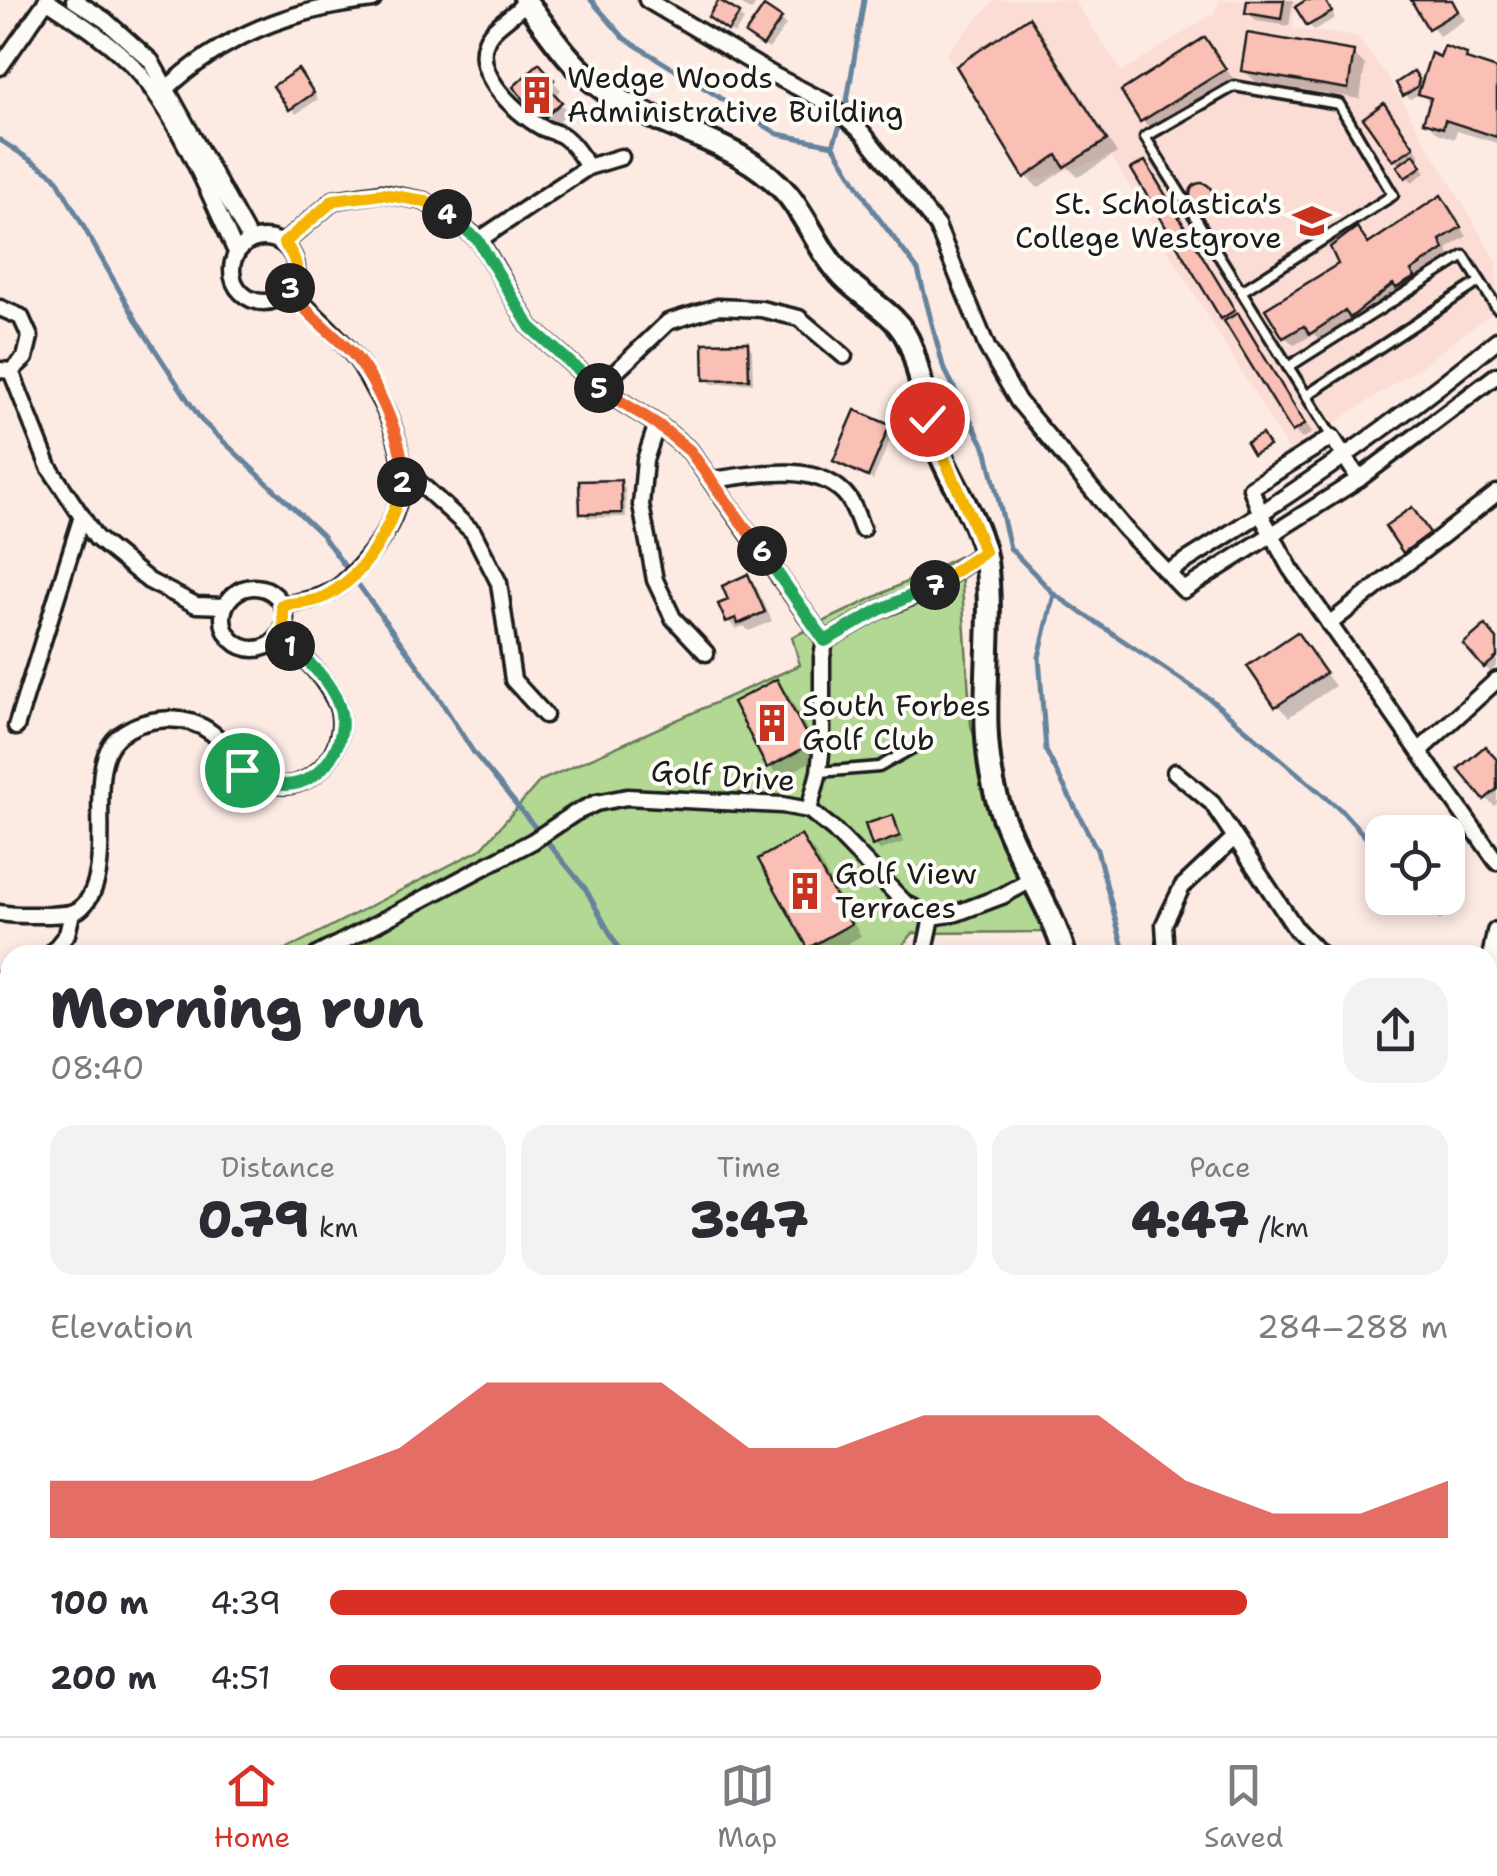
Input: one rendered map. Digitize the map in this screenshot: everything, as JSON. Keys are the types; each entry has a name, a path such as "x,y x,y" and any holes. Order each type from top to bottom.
{"main road":[{"path":"525,0 570,58 598,86 629,105 739,154 766,173 789,196 821,250 843,277 888,312 910,344 927,419 984,552 990,650 986,710 995,794 1062,945"}],"street":[{"path":"0,67 46,0 96,32 162,93 250,240"},
{"path":"74,0 105,20 150,61 236,252"},
{"path":"162,93 226,43 271,21 335,4 373,0"},
{"path":"525,0 516,15 492,33 484,51 487,74 498,91 539,126 564,137 588,168"},
{"path":"647,0 830,104 863,133 937,226 988,347 1018,400 1125,529 1184,590 1359,479 1497,375"},
{"path":"478,240 588,168 621,157"},
{"path":"284,243 334,200 382,194 424,201 478,240 530,327 599,388 657,424 690,451 825,641 820,772 809,810"},
{"path":"264,237 284,243 296,263 289,290 269,302 242,294 233,280 236,252 250,240 264,237"},
{"path":"282,605 319,600 347,582 378,544 396,510 404,469 394,426 356,358 289,290"},
{"path":"599,388 668,322 717,307 761,309 798,318 844,356"},
{"path":"0,308 21,317 30,337 25,358 5,371 48,466 96,538 150,580 196,605 225,606"},
{"path":"1168,572 1261,515 1344,457 1497,340"},
{"path":"657,424 645,460 641,506 656,580 674,618 706,653"},
{"path":"1359,479 1332,437 1251,488 1272,536 1497,862"},
{"path":"404,469 473,532 499,583 513,680 544,716"},
{"path":"712,480 765,474 822,478 843,492 853,505 862,530"},
{"path":"1330,624 1497,492"},
{"path":"16,727 82,516"},
{"path":"825,641 879,610 928,590 984,552"},
{"path":"256,586 276,596 282,605 284,626 270,645 245,648 226,632 225,606 232,595 244,588 256,586"},
{"path":"0,913 72,913 83,906 94,884 102,825 100,768 116,737 143,722 180,719 211,732 242,770 269,783 290,785 310,777 334,754 342,732 340,707 319,671 279,636"},
{"path":"1420,750 1497,680"},
{"path":"1175,772 1212,803 1296,930 1311,945"},
{"name":"Golf Drive","path":"336,945 596,803 627,797 782,805 809,810 905,902 932,917"},
{"path":"1165,945 1164,924 1182,888 1233,839"},
{"path":"926,945 932,917 958,913 1032,880"},
{"path":"58,945 67,934 72,913"}],"lane":[{"path":"1242,291 1393,195 1339,104 1234,86 1144,137 1332,437"},
{"path":"1288,367 1464,256 1497,308"},
{"path":"1306,395 1478,282"},
{"path":"820,772 879,768 918,746"}],"shaded area":[{"name":"St. Scholastica's College Westgrove","path":"995,0 1074,0 1122,72 1214,13 1220,0 1297,0 1292,29 1356,36 1387,76 1497,262 1497,309 1417,369 1290,452 1111,156 1036,180 946,54"}],"green space":[{"name":"South Forbes Golf Club","path":"960,556 971,725 1006,856 1047,932 913,933 903,945 294,945 481,849 540,781 800,665 792,637"}],"building":[{"path":"719,0 740,13 728,31 708,17"},
{"path":"1247,0 1284,0 1281,19 1245,13"},
{"path":"1306,0 1325,0 1332,12 1307,26 1295,7"},
{"path":"1411,0 1452,0 1458,11 1428,29"},
{"path":"764,6 782,18 763,46 745,34"},
{"path":"1029,17 1107,140 1064,167 1057,155 1024,178 956,66"},
{"path":"1247,33 1354,51 1348,89 1241,71"},
{"path":"1205,37 1226,69 1140,122 1121,91"},
{"path":"1444,46 1467,54 1466,59 1497,69 1497,137 1445,120 1443,128 1423,122 1431,98 1418,94 1431,53 1440,57"},
{"name":"Wedge Woods Administrative Building","path":"539,63 554,80 547,86 562,102 542,120 513,87"},
{"path":"298,69 314,93 289,110 273,86"},
{"path":"1414,71 1419,79 1417,87 1403,96 1396,83"},
{"path":"1384,103 1414,147 1393,161 1363,118"},
{"path":"1414,154 1422,166 1405,178 1397,166"},
{"path":"1145,161 1235,310 1221,319 1131,169"},
{"path":"1201,183 1209,186 1209,202 1201,205 1193,202 1190,194 1193,186"},
{"path":"1441,195 1461,227 1440,240 1444,249 1411,271 1415,277 1396,288 1393,284 1350,318 1345,311 1310,334 1304,326 1283,338 1265,309 1338,264 1330,247 1357,227 1368,244"},
{"path":"1238,313 1305,424 1292,432 1224,321"},
{"path":"748,342 749,379 704,380 703,343"},
{"path":"855,410 890,425 868,477 833,461"},
{"path":"1262,434 1269,446 1253,455 1246,443"},
{"path":"621,480 622,513 580,514 579,481"},
{"path":"1412,507 1430,533 1403,553 1385,526"},
{"path":"748,574 765,612 738,624 736,618 726,622 718,604 728,600 722,586"},
{"path":"1485,625 1497,639 1497,657 1484,668 1463,644"},
{"path":"1297,632 1326,673 1275,707 1247,666"},
{"name":"South Forbes Golf Club","path":"777,679 811,744 767,768 733,702"},
{"path":"1485,746 1497,760 1497,789 1484,800 1458,769"},
{"path":"893,815 900,836 872,846 865,824"},
{"name":"Golf View Terraces","path":"801,835 851,924 813,945 806,945 758,859"}],"waterway":[{"path":"591,0 624,38 778,134 833,145 874,212 918,270 943,366 987,452 1010,548 1054,594 1210,699 1343,812 1365,836"},
{"path":"847,101 864,0"},
{"path":"833,145 839,128"},
{"path":"0,140 55,176 139,325 201,420 322,535 421,670 474,753 585,888 616,945"},
{"path":"1054,594 1039,657 1046,751 1097,850 1122,945"}],"place":[{"name":"Wedge Woods Administrative Building","path":"537,95"},
{"name":"St. Scholastica's College Westgrove","path":"1312,221"},
{"name":"South Forbes Golf Club","path":"772,723"},
{"name":"Golf View Terraces","path":"805,891"}],"route":[{"path":"242,770 269,783 290,785 310,777 334,754 342,732 340,707 319,671 279,636 284,626 282,605 319,600 347,582 378,544 396,510 404,469 394,426 356,358 289,290 296,263 284,243 334,200 382,194 424,201 478,240 530,327 599,388 657,424 690,451 825,641 879,610 928,590 984,552 927,419"}]}
